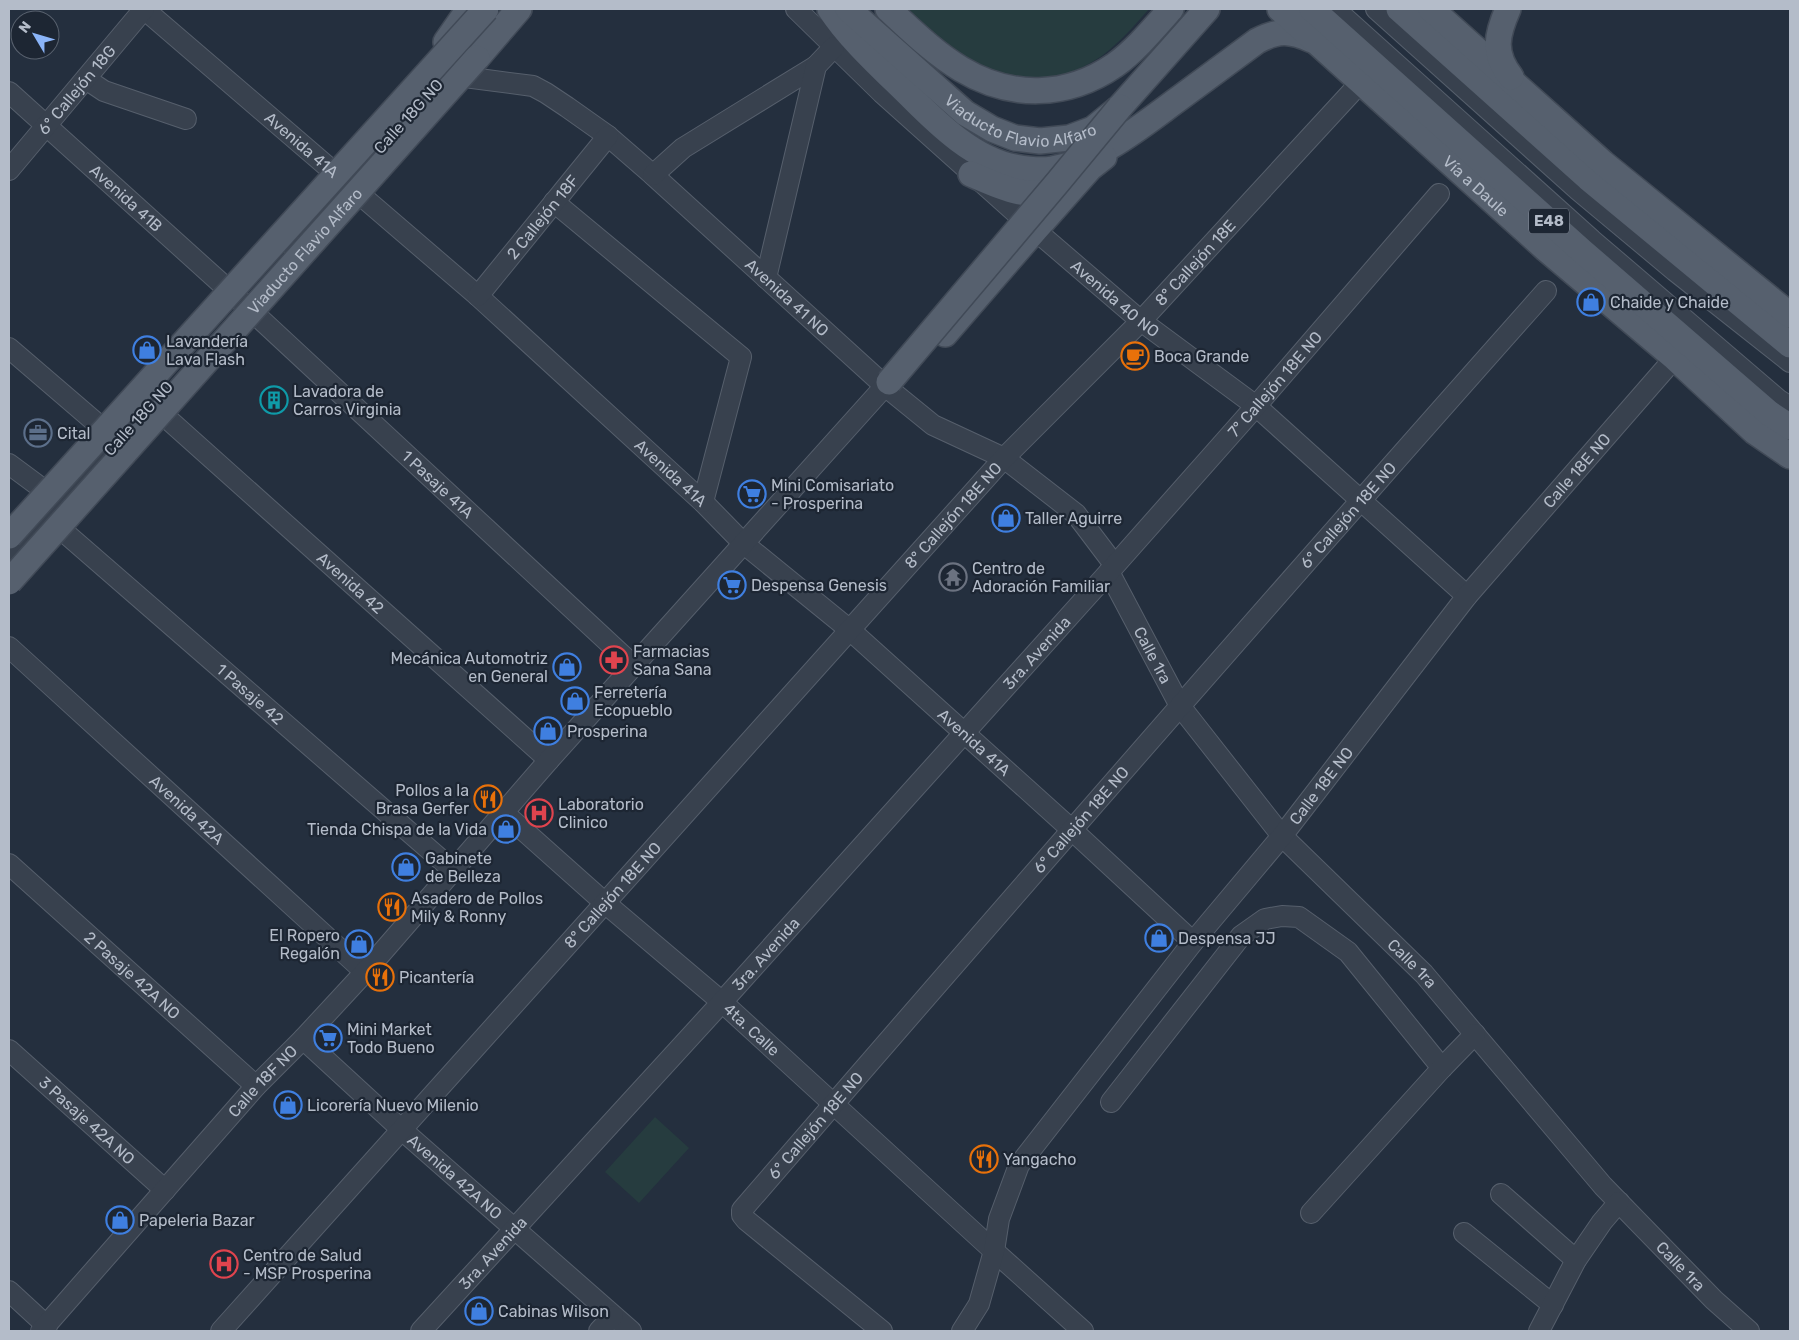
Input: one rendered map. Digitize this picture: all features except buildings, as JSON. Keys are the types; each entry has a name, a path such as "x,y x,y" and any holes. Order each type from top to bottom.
{"main road":[{"path":"420,81 468,9"},
{"name":"Viaducto Flavio Alfaro","path":"9,582 519,9"},
{"path":"830,9 851,35 924,111 965,144 991,159 1013,167 1051,169 1076,163 1098,153 1142,126"},
{"name":"Viaducto Flavio Alfaro","path":"848,9 965,112 992,129 1015,138 1040,141 1069,138 1092,128 1120,107 1207,9"},
{"path":"888,9 938,53 977,78 1016,89 1036,91 1072,87 1094,78 1115,65 1133,50 1171,9"},
{"path":"897,9 916,34"},
{"name":"Vía a Daule","path":"1280,9 1546,249 1682,351 1790,427"},
{"name":"Vía a Daule","path":"1312,9 1582,251 1682,351 1755,432 1790,456"},
{"path":"1400,9 1588,178 1790,345"},
{"path":"1431,9 1603,163 1790,314"},
{"path":"1508,9 1500,28 1498,39 1499,54 1506,70 1521,89"},
{"name":"Viaducto Flavio Alfaro","path":"9,536 420,81 496,14"},
{"path":"970,174 1004,188 1038,194 1054,191 1090,168 1142,126 1257,41 1273,33 1285,32 1298,34 1316,42"},
{"path":"887,384 1120,107"},
{"path":"887,384 928,355 1034,230 1090,168"}],"street":[{"name":"6° Callejón 18G","path":"9,170 144,9"},
{"name":"Avenida 41A","path":"144,9 346,185 478,296 702,502 743,543 850,630 1193,942"},
{"path":"477,9 496,14"},
{"name":"Avenida 40 NO","path":"796,9 970,174 1034,230 1141,321 1256,406 1467,596"},
{"path":"1335,9 1592,240 1778,400 1790,407"},
{"path":"1376,9 1578,190 1675,271 1790,362"},
{"name":"Calle 18G NO","path":"9,559 118,442 446,74 496,14"},
{"path":"653,175 683,148 816,66 834,47"},
{"path":"766,278 816,66"},
{"name":"Avenida 41 NO","path":"446,74 533,86 608,136 933,425 1004,458 1076,514 1109,566"},
{"path":"86,80 104,90 186,120"},
{"name":"8° Callejón 18E","path":"1004,458 1141,321 1361,82"},
{"name":"Avenida 41B","path":"9,92 242,303"},
{"name":"2 Callejón 18F","path":"478,296 608,136"},
{"name":"7° Callejón 18E NO","path":"1109,566 1256,406 1439,194"},
{"path":"554,202 741,357 702,502"},
{"name":"6° Callejón 18E NO","path":"882,1331 746,1220 742,1215 742,1210 832,1104 1360,500 1546,291"},
{"name":"1 Pasaje 41A","path":"242,303 634,666"},
{"path":"9,348 118,442"},
{"name":"Calle 18E NO","path":"962,1331 979,1304 994,1251 999,1219 1019,1165 1193,942 1282,836 1467,596 1682,351"},
{"name":"Calle 18F NO","path":"44,1329 256,1086 365,972 548,760 887,384"},
{"name":"Avenida 42","path":"151,404 548,760"},
{"name":"8° Callejón 18E NO","path":"221,1331 1004,458"},
{"name":"1 Pasaje 42","path":"9,464 36,484 53,510 454,870"},
{"name":"Calle 1ra","path":"1109,566 1180,706 1282,836 1424,974 1619,1202 1714,1300 1749,1331"},
{"name":"3ra. Avenida","path":"421,1331 722,1002 1109,566"},
{"name":"Avenida 42A","path":"9,647 365,972"},
{"name":"4ta. Calle","path":"504,813 605,903 722,1002 994,1251"},
{"name":"2 Pasaje 42A NO","path":"9,864 256,1086"},
{"path":"1111,1102 1241,936 1264,918 1282,916 1299,917 1348,952 1442,1068"},
{"path":"1311,1213 1475,1034"},
{"name":"Avenida 42A NO","path":"303,1039 402,1130 631,1331"},
{"name":"3 Pasaje 42A NO","path":"9,1050 165,1190"},
{"path":"1501,1194 1576,1260"},
{"path":"1539,1331 1576,1260 1602,1222 1619,1202"},
{"path":"1464,1232 1553,1305"},
{"path":"994,1251 1083,1331"},
{"path":"9,1292 44,1329"},
{"path":"600,1331 613,1316"}],"green space":[{"path":"909,9 1149,9 1115,45 1091,63 1054,77 1032,78 1002,74 959,55 931,34"},
{"path":"655,1117 689,1148 639,1203 605,1172"}],"place":[{"name":"Chaide y Chaide","path":"1591,302"},
{"name":"Lavandería Lava Flash","path":"147,350"},
{"name":"Boca Grande","path":"1135,356"},
{"name":"Lavadora de Carros Virginia","path":"274,400"},
{"name":"Cital","path":"38,433"},
{"name":"Mini Comisariato - Prosperina","path":"752,494"},
{"name":"Taller Aguirre","path":"1006,518"},
{"name":"Centro de Adoración Familiar","path":"953,577"},
{"name":"Despensa Genesis","path":"732,585"},
{"name":"Farmacias Sana Sana","path":"614,660"},
{"name":"Mecánica Automotriz en General","path":"567,667"},
{"name":"Ferretería Ecopueblo","path":"575,701"},
{"name":"Prosperina","path":"548,731"},
{"name":"Pollos a la Brasa Gerfer","path":"488,799"},
{"name":"Laboratorio Clinico","path":"539,813"},
{"name":"Tienda Chispa de la Vida","path":"506,829"},
{"name":"Gabinete de Belleza","path":"406,867"},
{"name":"Asadero de Pollos Mily & Ronny","path":"392,907"},
{"name":"Despensa JJ","path":"1159,938"},
{"name":"El Ropero Regalón","path":"359,944"},
{"name":"Picantería","path":"380,977"},
{"name":"Mini Market Todo Bueno","path":"328,1038"},
{"name":"Licorería Nuevo Milenio","path":"288,1105"},
{"name":"Yangacho","path":"984,1159"},
{"name":"Papeleria Bazar","path":"120,1220"},
{"name":"Centro de Salud - MSP Prosperina","path":"224,1264"},
{"name":"Cabinas Wilson","path":"479,1311"}]}
